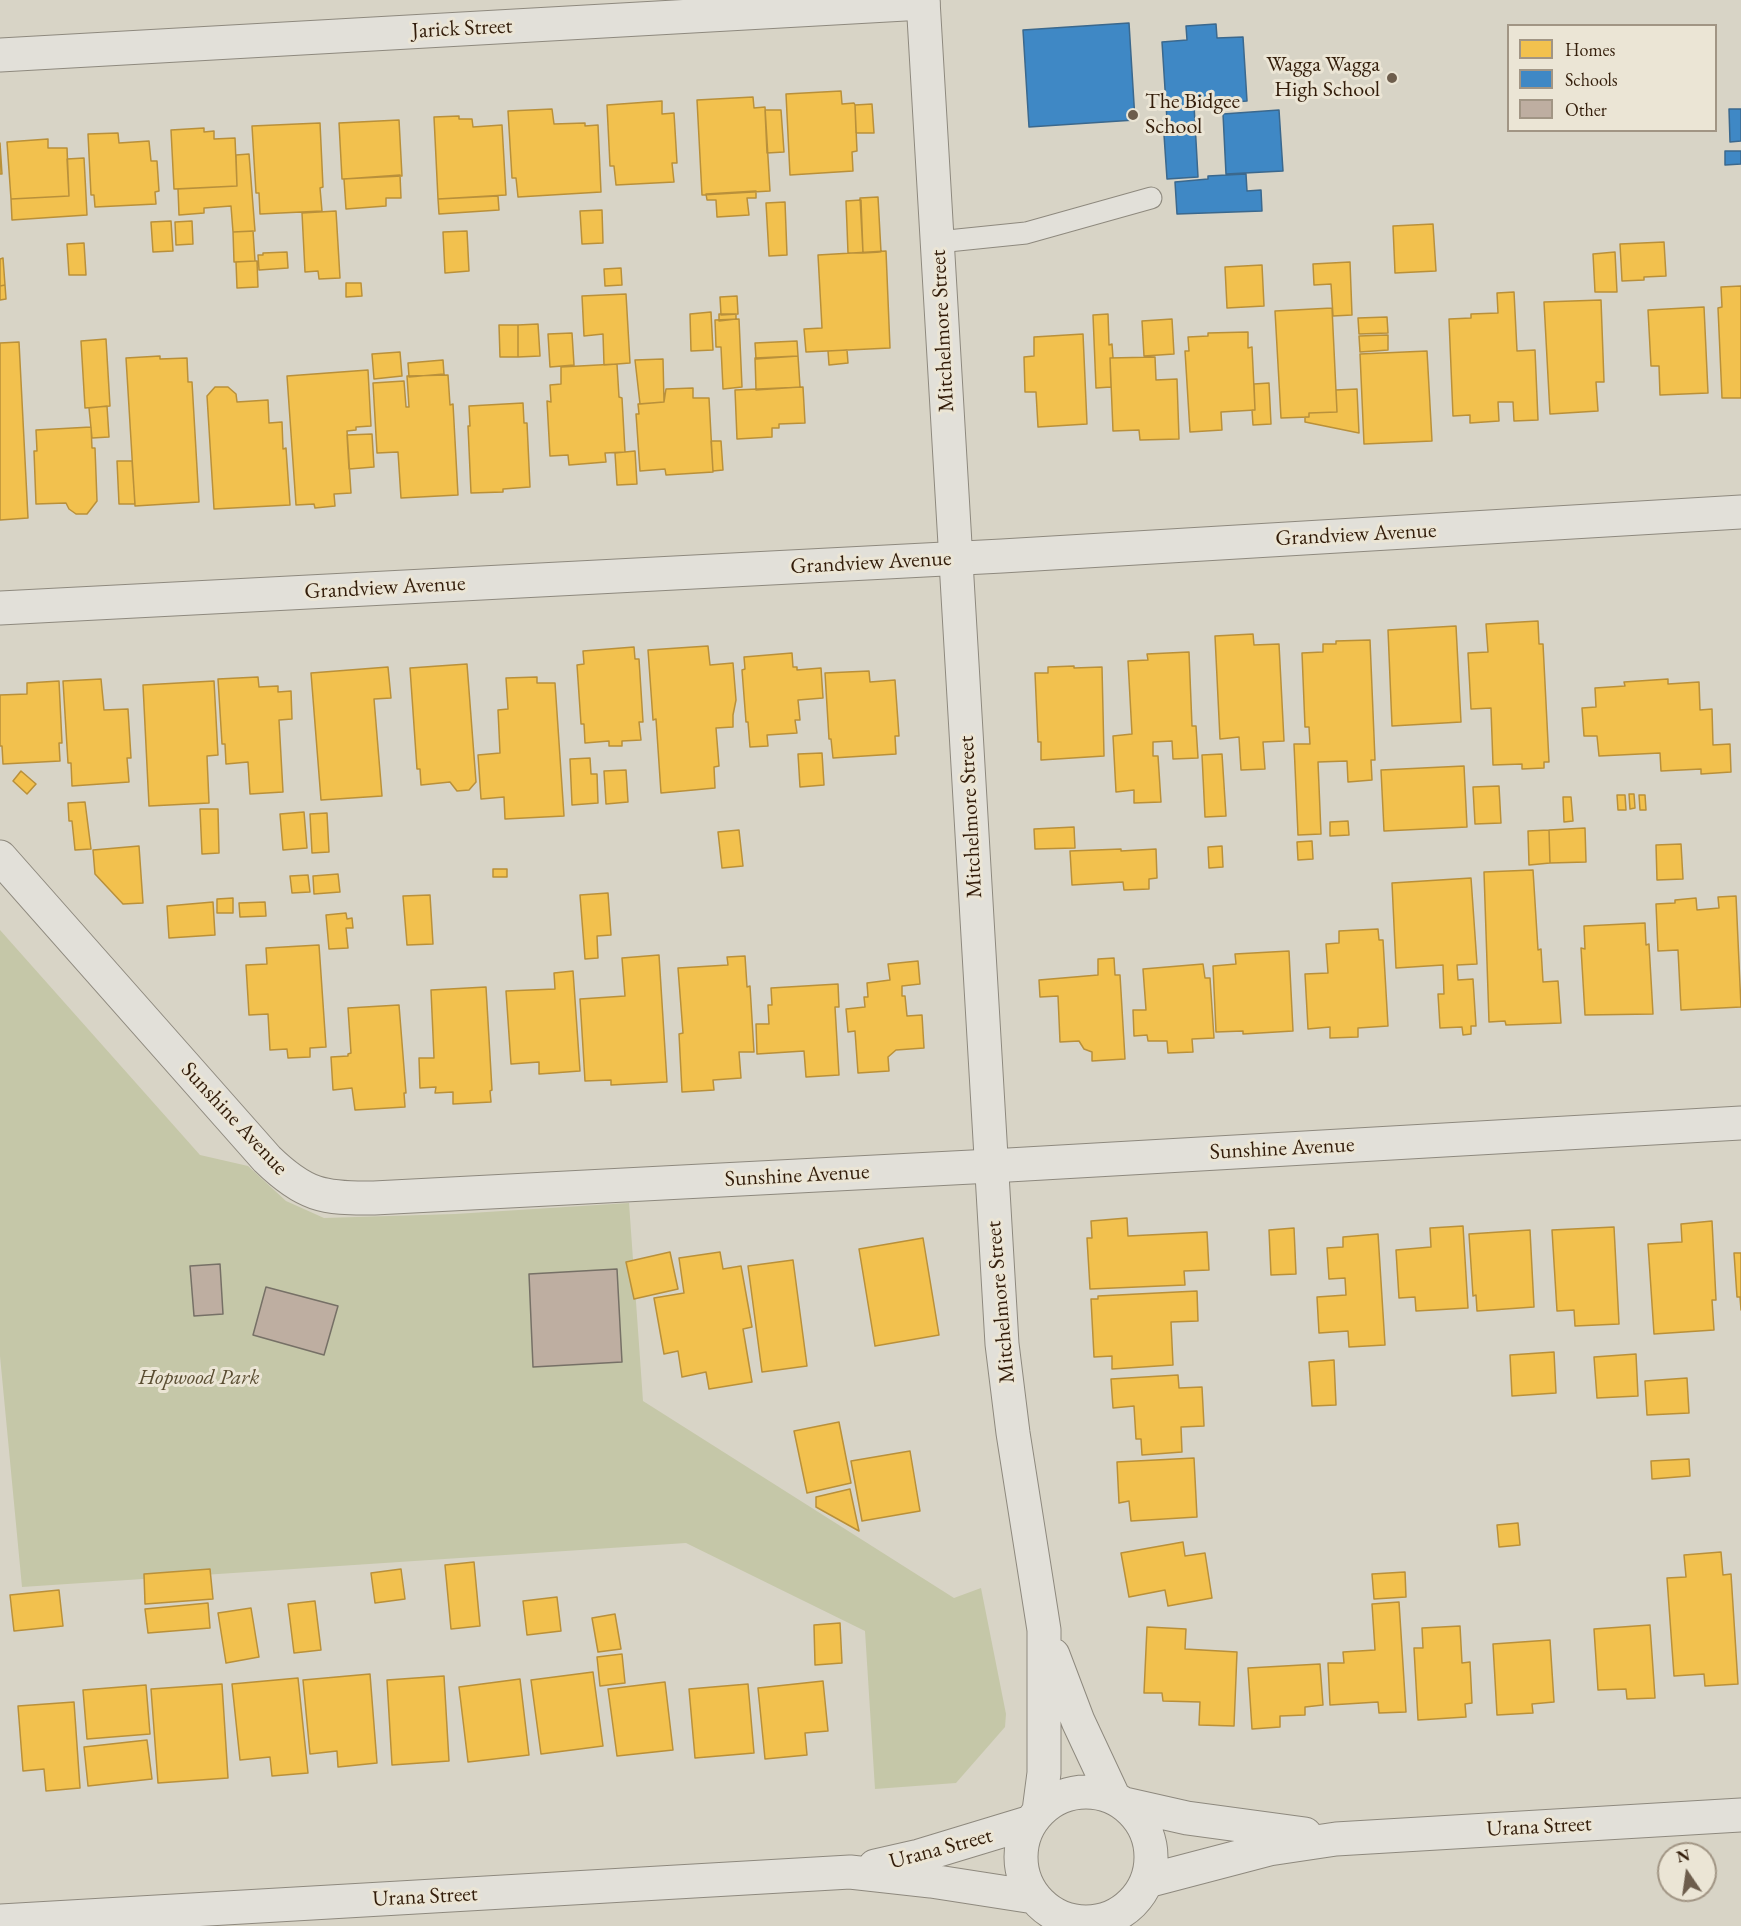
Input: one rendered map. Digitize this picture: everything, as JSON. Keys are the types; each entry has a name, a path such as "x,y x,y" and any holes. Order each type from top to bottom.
{"street":[{"name":"Jarick Street","path":"0,55 923,2"},
{"name":"Mitchelmore Street","path":"923,2 1002,1344 1013,1432 1044,1630 1044,1773 1035,1817"},
{"name":"Grandview Avenue","path":"0,608 956,558 1741,512"},
{"name":"Sunshine Avenue","path":"0,857 267,1159 286,1178 310,1192 341,1198 991,1166 1741,1123"},
{"name":"Mitchelmore Street","path":"1044,1630 1064,1689 1119,1801"},
{"path":"1135,1926 1151,1865 1148,1835 1138,1818 1119,1801 1087,1793 1054,1800 1035,1817 1022,1844 1021,1862 1024,1878 1049,1912 1065,1919 1080,1922 1100,1921 1124,1910 1144,1886"},
{"name":"Urana Street","path":"1119,1801 1187,1818 1336,1839"},
{"name":"Urana Street","path":"1144,1886 1269,1849 1336,1839 1741,1815"},
{"name":"Urana Street","path":"850,1872 919,1856 1035,1817"},
{"name":"Urana Street","path":"0,1921 850,1872 932,1881 1049,1912"}],"lane":[{"path":"938,242 1026,233 1151,198"}],"green space":[{"name":"Hopwood Park","path":"0,930 200,1155 248,1166 286,1201 324,1218 455,1214 629,1203 643,1401 954,1598 981,1588 1006,1714 1005,1727 956,1783 875,1789 865,1631 686,1543 22,1587 0,1356"}],"building: Homes":[{"path":"841,91 842,104 854,103 855,105 857,151 852,152 853,171 790,175 786,94"},
{"path":"753,97 754,108 765,107 770,191 702,195 697,100"},
{"path":"662,101 662,114 674,113 677,163 672,163 674,182 616,185 614,166 610,166 607,105"},
{"path":"872,104 874,133 856,133 855,105"},
{"path":"552,109 554,124 598,125 601,192 518,197 516,178 512,178 508,111"},
{"path":"765,110 781,110 784,152 767,153"},
{"path":"459,116 459,119 472,119 473,127 502,125 506,195 438,199 434,117"},
{"path":"399,120 402,176 342,179 339,123"},
{"path":"320,123 322,211 260,214 259,193 256,193 252,126"},
{"path":"204,128 204,132 214,131 214,139 235,138 237,186 174,189 171,130"},
{"path":"118,133 119,143 149,141 151,161 157,161 159,191 155,192 156,204 95,207 94,195 91,195 88,134"},
{"path":"48,139 48,148 67,148 69,196 11,199 7,142"},
{"path":"0,143 2,174 0,174"},
{"path":"249,154 255,231 233,232 231,206 204,208 204,213 179,215 178,189 237,186 236,155"},
{"path":"84,158 87,215 12,220 11,199 69,196 67,159"},
{"path":"400,175 401,198 386,198 386,206 346,209 344,179"},
{"path":"756,191 756,198 747,198 749,215 717,217 716,200 707,200 706,194"},
{"path":"498,196 499,210 439,214 438,199"},
{"path":"878,197 881,252 863,253 860,198"},
{"path":"861,200 863,253 848,253 846,201"},
{"path":"785,202 787,255 769,256 766,203"},
{"path":"602,210 603,243 582,244 580,211"},
{"path":"336,211 340,278 319,279 318,271 305,272 302,213"},
{"path":"171,221 173,251 153,252 151,222"},
{"path":"192,221 193,244 176,245 175,222"},
{"path":"1433,224 1436,271 1395,273 1393,226"},
{"path":"253,231 255,261 234,262 233,232"},
{"path":"467,231 469,271 445,273 443,232"},
{"path":"1664,242 1666,276 1622,281 1620,244"},
{"path":"84,243 86,275 69,275 67,244"},
{"path":"886,251 890,348 806,352 804,329 822,328 818,255"},
{"path":"287,252 288,268 259,270 258,255"},
{"path":"1615,252 1617,292 1595,292 1593,254"},
{"path":"3,258 5,285 0,286 0,259"},
{"path":"257,261 258,287 237,288 236,262"},
{"path":"1350,262 1352,315 1333,316 1331,284 1314,285 1313,264"},
{"path":"1262,265 1264,306 1227,308 1225,267"},
{"path":"621,268 622,285 605,286 604,269"},
{"path":"346,283 361,283 362,296 346,297"},
{"path":"5,285 6,299 0,300 0,286"},
{"path":"1741,286 1741,398 1722,398 1718,308 1722,307 1721,287"},
{"path":"1514,292 1517,351 1535,350 1538,420 1514,421 1513,402 1498,402 1499,421 1470,423 1470,415 1453,416 1449,319 1471,318 1471,314 1498,313 1497,293"},
{"path":"626,294 630,363 604,365 603,334 584,336 582,296"},
{"path":"737,296 738,314 721,315 720,297"},
{"path":"1601,300 1604,382 1596,382 1598,411 1550,414 1544,302"},
{"path":"1704,307 1708,393 1660,395 1659,366 1651,366 1648,310"},
{"path":"1332,308 1337,412 1309,413 1309,417 1281,418 1275,311"},
{"path":"711,312 713,350 691,351 690,314"},
{"path":"719,314 736,314 736,319 719,321"},
{"path":"1108,314 1109,345 1112,344 1113,358 1110,358 1111,387 1096,388 1093,315"},
{"path":"1387,317 1388,333 1359,334 1358,318"},
{"path":"739,319 742,387 723,389 721,347 716,347 715,320"},
{"path":"1172,319 1174,354 1144,356 1142,321"},
{"path":"538,324 540,356 518,357 518,325"},
{"path":"499,325 518,325 518,357 500,357"},
{"path":"1248,332 1248,348 1252,347 1255,410 1221,412 1222,430 1190,432 1185,351 1189,351 1188,337 1208,336 1208,333"},
{"path":"572,333 574,365 550,367 548,334"},
{"path":"1083,334 1087,424 1038,427 1036,392 1025,392 1024,357 1034,356 1034,337"},
{"path":"1388,335 1388,350 1360,352 1359,336"},
{"path":"106,339 110,406 85,408 81,341"},
{"path":"797,341 798,356 756,359 755,343"},
{"path":"19,342 28,518 0,520 0,343"},
{"path":"847,350 848,363 829,365 828,351"},
{"path":"1427,351 1432,441 1364,444 1360,354"},
{"path":"400,352 402,376 374,379 372,354"},
{"path":"160,356 160,359 187,358 188,382 192,382 199,502 135,506 126,358"},
{"path":"798,356 800,387 756,390 755,358"},
{"path":"1155,357 1156,380 1177,379 1179,439 1140,440 1139,430 1113,431 1110,358"},
{"path":"663,359 664,402 640,404 635,360"},
{"path":"443,360 444,374 409,377 408,363"},
{"path":"617,364 619,397 622,398 625,452 605,453 606,462 569,465 568,455 550,456 547,401 551,402 550,385 561,384 561,367"},
{"path":"368,370 371,426 356,427 356,430 347,431 351,493 334,494 335,506 315,508 314,504 296,505 287,376"},
{"path":"448,375 450,405 453,404 458,495 401,498 398,452 377,453 373,383 404,381 406,407 409,407 407,376"},
{"path":"1269,383 1271,424 1253,425 1254,384"},
{"path":"215,387 228,387 236,394 237,402 268,400 269,423 282,422 290,505 214,509 207,396"},
{"path":"803,387 805,423 779,424 779,428 772,428 772,437 737,439 735,390"},
{"path":"693,388 693,398 709,398 713,472 666,475 665,469 640,471 636,414 639,414 638,404 664,402 666,389"},
{"path":"1357,389 1359,433 1305,422 1305,417 1309,417 1309,413 1337,412 1336,390"},
{"path":"523,403 524,423 527,423 530,487 503,489 503,492 471,493 469,406"},
{"path":"107,406 109,437 92,438 89,408"},
{"path":"91,427 92,448 95,448 97,501 87,514 76,514 69,509 66,503 36,504 34,451 37,451 36,430"},
{"path":"372,434 374,467 349,469 347,435"},
{"path":"711,441 721,441 723,470 713,471"},
{"path":"635,451 637,484 617,485 615,453"},
{"path":"117,461 132,461 135,504 119,504"},
{"path":"1538,621 1539,644 1543,644 1549,762 1544,762 1544,768 1522,769 1522,764 1493,765 1491,708 1471,709 1468,653 1488,652 1486,624"},
{"path":"1456,626 1461,722 1392,726 1388,630"},
{"path":"1253,634 1254,645 1279,644 1284,741 1263,742 1265,769 1241,770 1239,737 1220,739 1215,636"},
{"path":"1370,640 1375,760 1371,760 1372,780 1348,782 1347,761 1318,762 1321,834 1298,835 1294,744 1310,744 1309,727 1305,727 1302,653 1323,652 1323,644 1336,644 1336,641"},
{"path":"708,646 710,665 733,663 736,700 733,727 716,728 719,766 714,767 715,788 661,793 648,650"},
{"path":"634,647 635,659 639,659 643,722 639,722 641,740 622,741 622,746 609,746 609,741 585,743 584,724 581,724 577,665 584,664 583,651"},
{"path":"1189,652 1192,726 1196,726 1198,758 1173,759 1172,741 1153,742 1153,756 1158,756 1161,802 1134,803 1134,790 1116,792 1113,736 1132,734 1128,661 1148,660 1147,654"},
{"path":"792,653 793,667 797,667 797,670 821,668 823,698 798,700 800,720 795,720 797,733 767,735 768,746 750,747 742,670 745,669 744,657"},
{"path":"467,664 476,782 469,790 457,791 450,782 421,785 420,769 417,769 410,668"},
{"path":"1074,666 1074,668 1102,667 1104,756 1041,760 1035,673 1048,673 1048,667"},
{"path":"388,667 391,698 374,699 382,796 321,800 311,673"},
{"path":"869,671 870,682 895,680 899,736 895,736 896,754 833,758 831,739 829,739 825,673"},
{"path":"258,677 259,687 278,686 278,692 291,691 292,719 279,720 283,792 250,794 248,762 226,764 225,744 222,744 218,679"},
{"path":"537,677 537,683 555,683 564,816 505,819 504,797 481,799 478,755 500,753 498,710 508,709 506,678"},
{"path":"101,679 104,710 128,709 131,758 127,758 129,782 72,786 71,763 68,763 63,681"},
{"path":"1668,679 1668,684 1699,682 1700,710 1712,709 1713,745 1730,744 1731,772 1701,774 1701,769 1661,771 1660,753 1599,756 1597,736 1584,736 1582,708 1596,707 1595,688 1625,686 1624,682"},
{"path":"59,681 62,743 59,743 60,761 3,764 2,746 0,746 0,695 27,694 27,683"},
{"path":"214,681 218,755 207,756 209,803 149,806 143,685"},
{"path":"822,753 824,785 800,787 798,754"},
{"path":"1222,754 1226,816 1205,817 1202,755"},
{"path":"590,758 591,774 597,774 598,803 572,805 570,759"},
{"path":"1464,766 1467,827 1384,831 1381,770"},
{"path":"626,770 628,802 606,804 604,771"},
{"path":"21,771 36,784 27,794 13,781"},
{"path":"1499,786 1501,823 1475,824 1473,787"},
{"path":"1629,794 1634,794 1635,808 1630,809"},
{"path":"1617,795 1625,795 1626,810 1618,810"},
{"path":"1639,795 1645,795 1646,810 1640,810"},
{"path":"1563,797 1571,797 1573,821 1564,822"},
{"path":"85,802 91,849 75,850 68,803"},
{"path":"200,809 218,809 219,853 202,854"},
{"path":"304,812 307,848 283,850 280,814"},
{"path":"327,813 329,852 312,853 310,814"},
{"path":"1348,821 1349,835 1330,836 1330,822"},
{"path":"1074,827 1075,848 1035,849 1034,829"},
{"path":"1585,828 1586,862 1550,863 1549,830"},
{"path":"739,830 743,866 722,868 718,832"},
{"path":"1549,830 1550,863 1529,865 1528,831"},
{"path":"1312,841 1313,859 1298,860 1297,842"},
{"path":"1681,844 1683,879 1657,880 1656,845"},
{"path":"139,846 143,903 123,904 95,874 93,850"},
{"path":"1222,846 1223,867 1209,868 1208,847"},
{"path":"1121,849 1121,851 1156,849 1157,878 1149,879 1149,889 1124,890 1123,882 1072,885 1070,851"},
{"path":"493,869 507,869 507,877 493,877"},
{"path":"1533,870 1538,950 1541,949 1543,982 1558,981 1561,1023 1506,1025 1505,1021 1489,1022 1484,872"},
{"path":"338,874 340,892 314,894 313,876"},
{"path":"308,875 310,892 292,893 290,876"},
{"path":"1471,878 1477,964 1457,965 1458,980 1473,979 1476,1026 1471,1026 1471,1034 1463,1035 1462,1027 1440,1028 1438,994 1444,994 1443,965 1396,968 1392,883"},
{"path":"608,893 611,935 597,936 598,958 585,959 580,895"},
{"path":"430,895 433,944 407,945 403,896"},
{"path":"1736,896 1741,1007 1681,1010 1678,950 1658,951 1656,904 1675,903 1675,900 1696,898 1697,910 1719,908 1718,897"},
{"path":"233,898 233,913 217,913 217,899"},
{"path":"213,902 215,935 169,938 167,906"},
{"path":"265,902 266,916 240,917 239,903"},
{"path":"346,913 347,919 352,918 353,928 346,928 348,948 329,949 326,915"},
{"path":"1645,923 1646,945 1649,944 1653,1014 1585,1015 1581,948 1585,949 1584,926"},
{"path":"1378,929 1379,940 1383,940 1388,1026 1358,1028 1358,1037 1330,1038 1330,1027 1308,1029 1305,974 1328,973 1326,944 1339,943 1339,931"},
{"path":"319,945 326,1047 310,1048 310,1057 288,1058 287,1049 270,1050 268,1014 249,1015 246,965 267,964 266,948"},
{"path":"1289,951 1293,1031 1243,1034 1243,1031 1216,1032 1213,966 1236,964 1235,954"},
{"path":"659,955 667,1082 611,1085 611,1080 585,1081 580,999 625,996 622,958"},
{"path":"745,956 747,987 750,986 754,1052 739,1052 741,1078 713,1080 714,1090 682,1092 679,1034 683,1033 678,968 728,965 727,957"},
{"path":"1114,958 1115,975 1120,975 1125,1059 1092,1061 1092,1052 1084,1049 1079,1041 1060,1042 1058,996 1040,997 1039,980 1098,975 1098,959"},
{"path":"918,961 920,984 902,986 902,996 905,996 907,1016 922,1015 924,1048 896,1050 888,1057 889,1071 858,1073 855,1031 848,1032 846,1009 865,1007 864,997 868,997 867,983 890,980 888,964"},
{"path":"1203,964 1205,978 1210,978 1214,1038 1192,1039 1193,1052 1168,1053 1167,1041 1148,1041 1147,1035 1134,1036 1133,1010 1146,1010 1143,969"},
{"path":"573,971 580,1071 539,1074 539,1062 511,1064 506,991 555,989 554,973"},
{"path":"838,984 839,1007 835,1007 839,1075 806,1077 804,1051 757,1054 756,1024 769,1024 768,1005 772,1005 771,988"},
{"path":"486,987 491,1102 453,1104 453,1092 435,1093 436,1087 420,1088 419,1058 434,1058 431,990"},
{"path":"399,1005 406,1093 404,1093 405,1107 355,1110 352,1088 333,1090 331,1057 348,1056 351,1053 348,1008"},
{"path":"1127,1218 1128,1236 1207,1232 1209,1270 1184,1271 1185,1285 1090,1289 1087,1238 1092,1238 1091,1221"},
{"path":"1712,1221 1716,1300 1712,1300 1714,1330 1654,1334 1648,1244 1682,1242 1681,1224"},
{"path":"1463,1226 1468,1308 1416,1311 1415,1297 1399,1298 1396,1250 1431,1247 1430,1228"},
{"path":"1614,1227 1619,1324 1575,1326 1574,1310 1557,1311 1552,1230"},
{"path":"1294,1228 1296,1274 1271,1275 1269,1230"},
{"path":"1530,1230 1534,1307 1477,1311 1476,1295 1473,1296 1469,1234"},
{"path":"1378,1234 1385,1345 1349,1347 1348,1331 1319,1333 1317,1297 1346,1295 1345,1278 1329,1279 1327,1248 1343,1247 1343,1237"},
{"path":"923,1238 939,1335 875,1346 859,1249"},
{"path":"670,1252 678,1289 634,1299 626,1262"},
{"path":"720,1252 723,1269 741,1266 752,1327 743,1329 752,1382 709,1389 706,1372 682,1377 678,1351 664,1354 654,1298 684,1293 679,1258"},
{"path":"1734,1253 1741,1253 1741,1310 1740,1297 1737,1297"},
{"path":"793,1260 807,1366 762,1372 748,1266"},
{"path":"1197,1291 1198,1321 1171,1322 1173,1365 1112,1369 1112,1356 1094,1357 1091,1299 1098,1299 1098,1296"},
{"path":"1554,1352 1556,1393 1512,1396 1510,1355"},
{"path":"1636,1354 1638,1396 1597,1398 1594,1357"},
{"path":"1334,1360 1336,1405 1312,1406 1309,1362"},
{"path":"1178,1375 1179,1388 1202,1387 1204,1426 1181,1427 1182,1452 1142,1455 1141,1439 1136,1439 1134,1406 1113,1408 1111,1379"},
{"path":"1687,1378 1689,1413 1647,1415 1645,1381"},
{"path":"839,1422 851,1483 807,1493 794,1431"},
{"path":"910,1451 920,1511 862,1521 851,1461"},
{"path":"1194,1458 1197,1517 1131,1521 1129,1501 1119,1503 1117,1462"},
{"path":"1689,1459 1690,1476 1652,1479 1651,1461"},
{"path":"850,1489 859,1531 816,1507 816,1497"},
{"path":"1518,1523 1520,1545 1499,1547 1497,1525"},
{"path":"1183,1542 1185,1556 1205,1553 1212,1598 1168,1606 1165,1590 1129,1597 1121,1553"},
{"path":"1721,1552 1723,1575 1731,1574 1738,1684 1705,1686 1704,1674 1674,1676 1667,1578 1686,1577 1684,1555"},
{"path":"474,1562 480,1626 451,1629 445,1565"},
{"path":"210,1569 213,1599 145,1604 144,1574"},
{"path":"401,1569 405,1599 375,1603 371,1573"},
{"path":"1405,1572 1406,1597 1374,1599 1372,1574"},
{"path":"59,1590 63,1626 14,1631 10,1595"},
{"path":"557,1597 561,1631 527,1635 523,1601"},
{"path":"315,1601 321,1650 294,1653 288,1604"},
{"path":"1399,1602 1406,1712 1379,1713 1378,1702 1330,1705 1328,1663 1344,1663 1343,1652 1375,1650 1372,1604"},
{"path":"208,1603 210,1628 148,1633 145,1609"},
{"path":"251,1608 259,1657 226,1663 218,1613"},
{"path":"615,1614 621,1649 598,1652 592,1618"},
{"path":"840,1623 842,1663 815,1665 814,1625"},
{"path":"1650,1625 1655,1698 1627,1699 1626,1689 1598,1690 1594,1629"},
{"path":"1460,1626 1462,1663 1470,1662 1472,1703 1465,1704 1466,1717 1418,1720 1414,1648 1423,1648 1422,1628"},
{"path":"1147,1627 1186,1629 1185,1649 1237,1652 1234,1726 1199,1725 1200,1702 1163,1701 1162,1693 1144,1693"},
{"path":"1550,1640 1554,1702 1532,1704 1533,1713 1497,1715 1493,1644"},
{"path":"622,1654 625,1683 600,1686 597,1657"},
{"path":"1320,1664 1323,1705 1305,1707 1305,1715 1280,1716 1280,1727 1252,1729 1248,1668"},
{"path":"593,1672 603,1746 541,1754 531,1680"},
{"path":"370,1674 377,1763 338,1767 337,1751 310,1754 303,1680"},
{"path":"444,1676 449,1761 392,1765 387,1680"},
{"path":"298,1678 308,1773 272,1776 270,1757 240,1760 232,1684"},
{"path":"520,1679 529,1755 468,1762 459,1687"},
{"path":"823,1681 828,1731 805,1733 807,1755 765,1759 758,1688"},
{"path":"665,1682 673,1750 617,1756 608,1689"},
{"path":"222,1684 228,1778 158,1783 151,1689"},
{"path":"748,1684 754,1753 695,1758 689,1689"},
{"path":"146,1685 150,1734 87,1739 83,1690"},
{"path":"74,1702 80,1788 46,1791 44,1769 23,1771 18,1706"},
{"path":"147,1740 152,1779 88,1786 84,1747"}],"building: Schools":[{"path":"1129,23 1135,120 1029,127 1023,30"},
{"path":"1216,24 1217,38 1243,37 1247,101 1194,105 1198,177 1167,179 1163,120 1167,120 1162,42 1187,40 1186,26"},
{"path":"1729,109 1741,109 1741,141 1730,142"},
{"path":"1279,110 1283,171 1226,174 1223,114"},
{"path":"1725,151 1741,151 1741,164 1725,165"},
{"path":"1246,174 1247,191 1261,190 1262,211 1177,214 1175,182 1208,179 1208,176"}],"building: Other":[{"path":"220,1264 223,1314 194,1316 190,1266"},
{"path":"617,1269 622,1362 533,1367 529,1274"},
{"path":"266,1287 338,1306 324,1355 253,1335"}],"place":[{"name":"Wagga Wagga High School","path":"1392,78"},
{"name":"The Bidgee School","path":"1133,115"}]}
